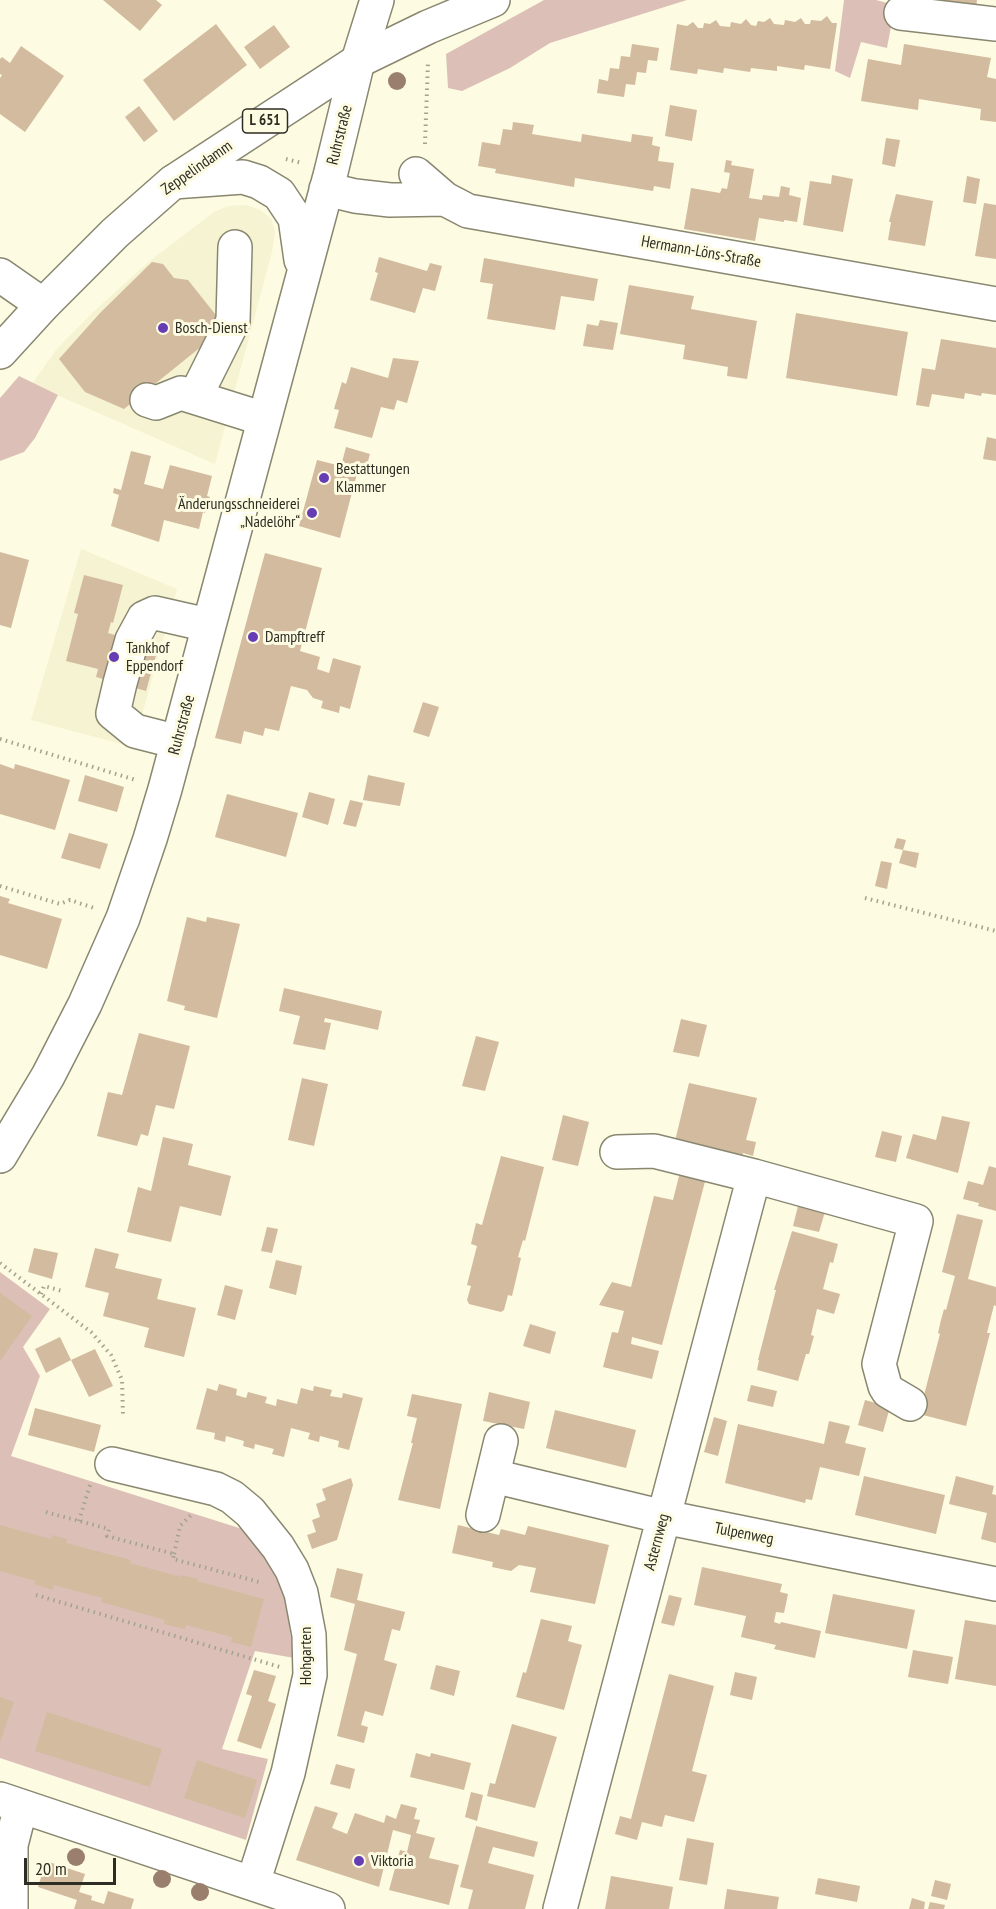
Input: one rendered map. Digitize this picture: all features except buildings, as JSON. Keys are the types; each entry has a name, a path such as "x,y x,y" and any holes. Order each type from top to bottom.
{"street":[{"name":"Ruhrstraße","path":"0,1156 9,1123 70,1035 123,918 165,789 326,189 358,61 377,0"},
{"name":"Zeppelindamm","path":"0,352 115,233 173,182 358,61 428,27 494,0"},
{"path":"901,13 996,24"},
{"name":"Hermann-Löns-Straße","path":"416,174 445,199 468,211 996,304"},
{"name":"Ruhrstraße","path":"173,182 243,177 259,182 279,194 295,218 303,270"},
{"path":"326,189 355,196 390,200 445,199"},
{"path":"195,397 233,321 236,247"},
{"path":"0,275 43,305"},
{"path":"147,400 156,403 181,393 264,419"},
{"path":"178,742 135,731 113,713 120,683 132,640 144,618 155,613 208,624"},
{"path":"617,1152 654,1151 916,1221 879,1364 888,1391 910,1404"},
{"name":"Asternweg","path":"560,1909 754,1176"},
{"path":"483,1515 501,1441"},
{"name":"Hohgarten","path":"101,1474 216,1489 232,1497 250,1512 278,1547 292,1570 301,1593 309,1635 310,1675 288,1773 253,1883"},
{"name":"Tulpenweg","path":"493,1476 664,1517 996,1584"},
{"path":"11,1909 10,1803 328,1909"}],"path":[{"path":"416,174 426,141 428,27"},
{"path":"279,111 285,159 284,177 279,194"},
{"path":"0,739 165,789"},
{"path":"0,886 60,904 70,900 123,918"},
{"path":"865,898 996,931"},
{"path":"0,1263 91,1332 111,1355 122,1380 123,1415"},
{"path":"41,1294 44,1286 62,1291"},
{"path":"79,1521 101,1474"},
{"path":"216,1489 180,1526 173,1559 301,1593"},
{"path":"46,1512 110,1529 107,1536 174,1554"},
{"path":"36,1595 310,1675"}],"shaded area":[{"path":"544,0 687,0 550,43 510,68 462,91 448,88 446,54"},
{"path":"844,0 876,0 895,5 887,48 861,42 850,78 835,71"},
{"path":"246,205 260,210 271,219 275,232 272,252 215,464 32,384 56,350 92,313 151,260 214,212 229,206"},
{"path":"19,376 58,395 35,438 24,452 0,461 0,398"},
{"path":"81,549 177,589 133,747 31,720"},
{"path":"0,1272 50,1309 23,1347 40,1376 11,1456 255,1533 285,1597 294,1658 255,1651 222,1749 268,1759 246,1840 0,1758"}],"place":[{"name":"Bosch-Dienst","path":"163,328"},
{"name":"Bestattungen Klammer","path":"324,478"},
{"name":"Änderungsschneiderei „Nadelöhr“","path":"312,513"},
{"name":"Dampftreff","path":"253,637"},
{"name":"Tankhof Eppendorf","path":"114,657"},
{"name":"Viktoria","path":"359,1861"}]}
